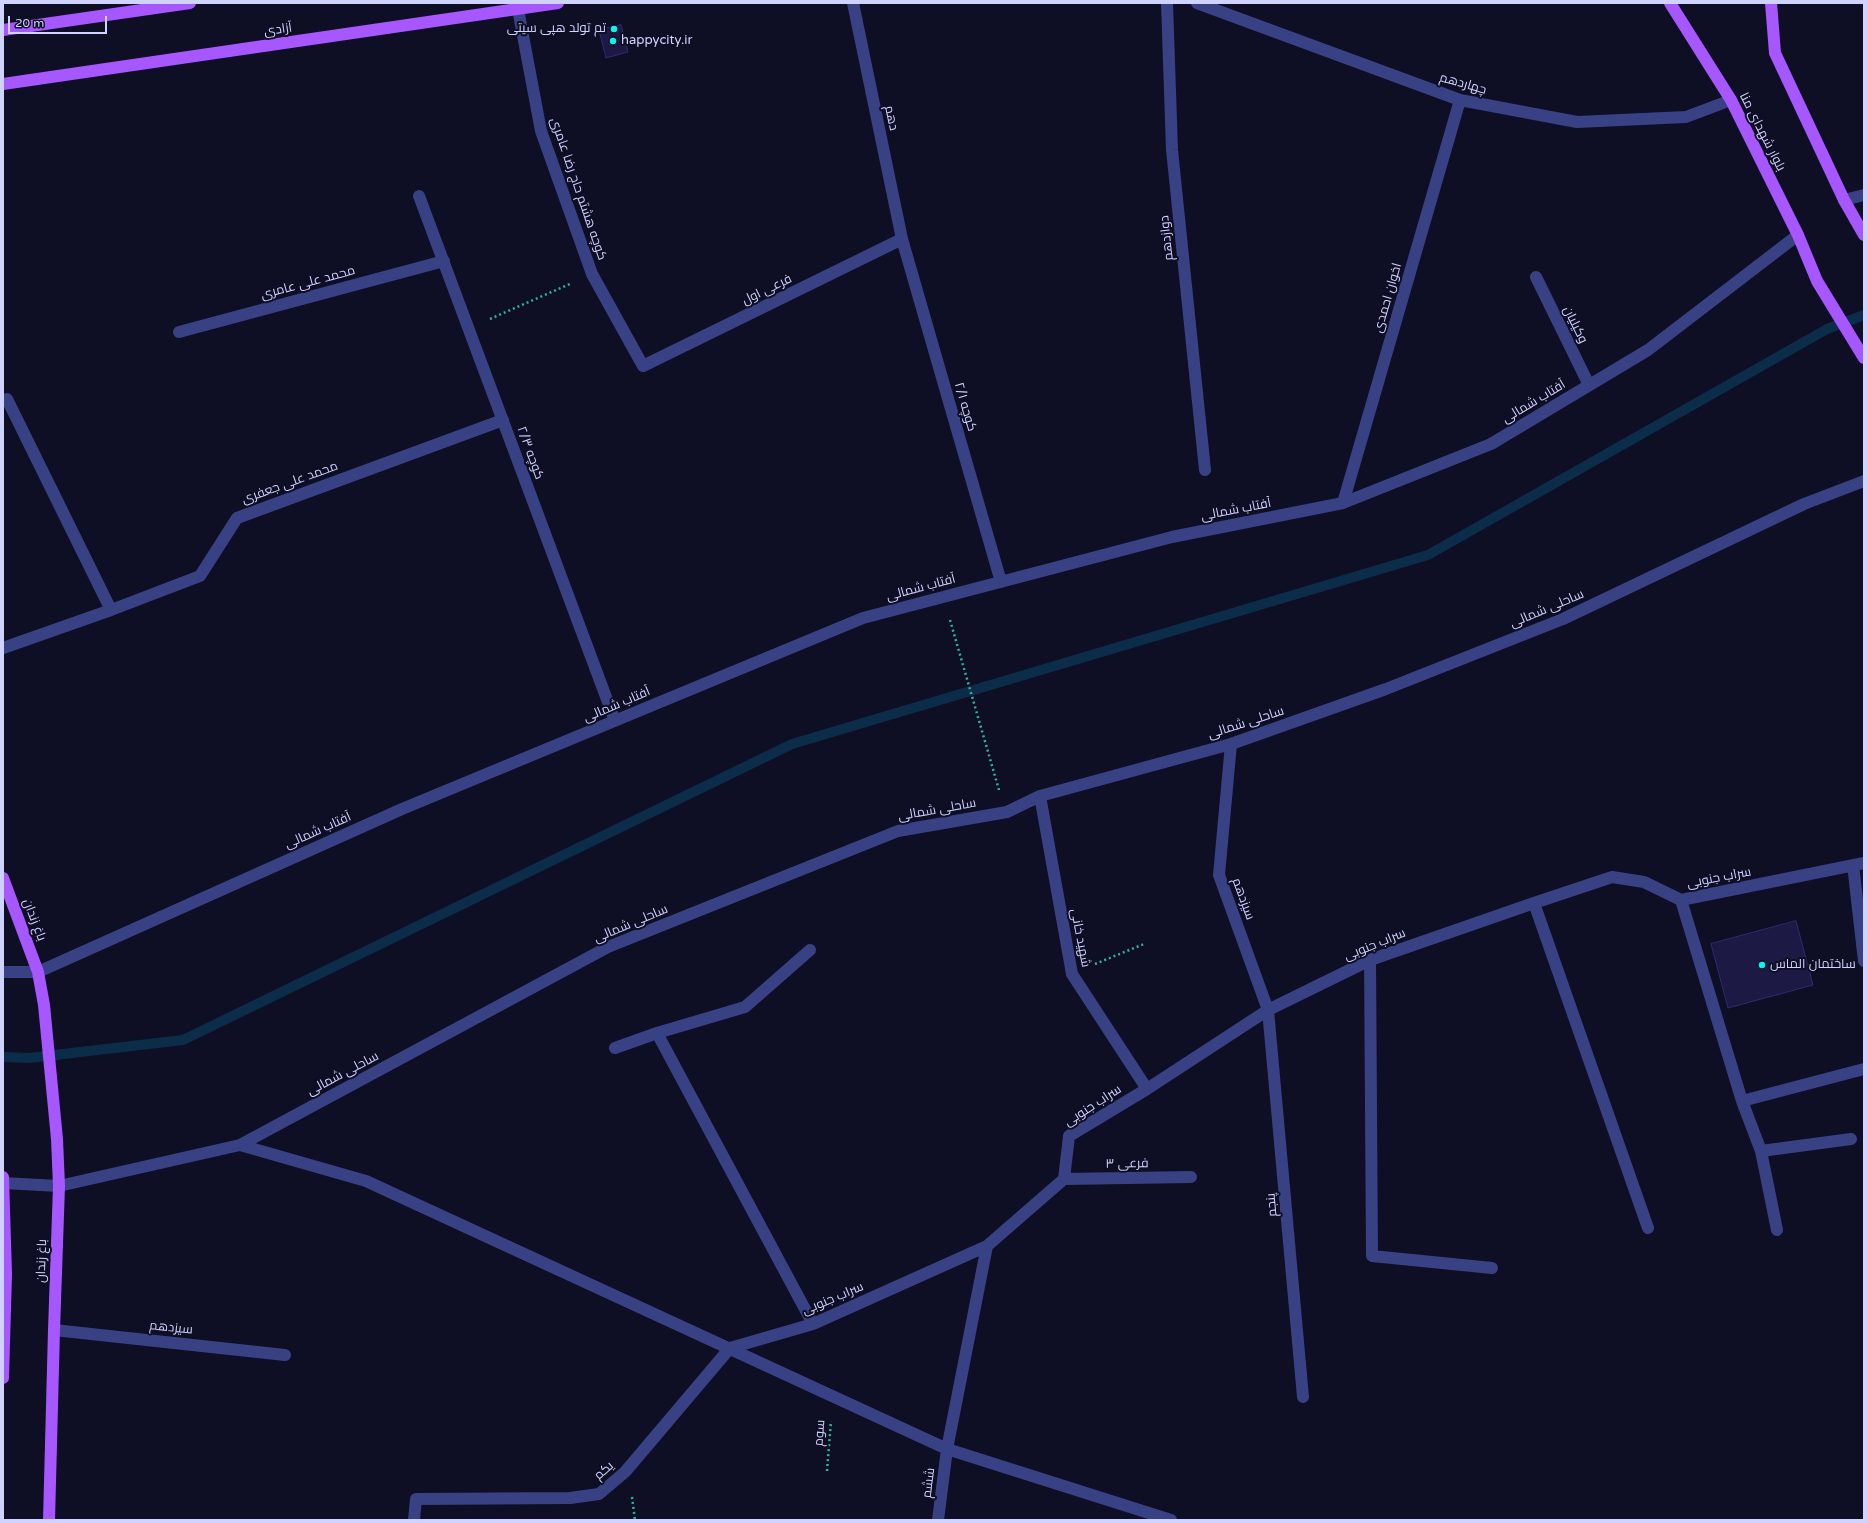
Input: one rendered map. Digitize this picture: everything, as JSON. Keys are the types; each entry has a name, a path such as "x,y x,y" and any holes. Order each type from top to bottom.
{"main road":[{"path":"3,30 190,3"},
{"name":"آزادی","path":"3,84 558,3"},
{"name":"بلوار شهدای منا","path":"1670,3 1731,100 1798,235 1817,280 1864,358"},
{"path":"1771,3 1775,53 1844,200 1864,235"},
{"name":"باغ زندان","path":"3,878 38,972 44,1005 57,1140 59,1186 49,1520"},
{"path":"3,1177 6,1274 3,1378"}],"street":[{"name":"دهم","path":"853,3 902,239"},
{"name":"دوازدهم","path":"1168,3 1172,150 1205,470"},
{"name":"چهاردهم","path":"1197,3 1460,100 1577,122 1686,117 1731,100"},
{"name":"کوچه هشتم حاج رضا عامری","path":"518,9 541,131 592,274 643,366"},
{"name":"اخوان احمدی","path":"1343,503 1460,100"},
{"path":"1844,200 1864,195"},
{"name":"کوچه ۲/۳","path":"419,196 615,721"},
{"name":"آفتاب شمالی","path":"38,972 402,809 863,618 1172,537 1343,503 1491,444 1648,350 1798,235"},
{"name":"فرعی اول","path":"643,366 902,239"},
{"name":"کوچه ۲/۱","path":"902,239 1001,582"},
{"name":"محمد علی عامری","path":"179,332 444,261"},
{"name":"وکیلیان","path":"1536,277 1589,385"},
{"path":"7,399 111,610"},
{"name":"محمد علی جعفری","path":"3,648 111,610 200,576 237,518 503,420"},
{"name":"ساحلی شمالی","path":"3,1183 59,1186 240,1145 608,947 898,831 1007,812 1040,796 1231,744 1386,689 1563,619 1804,504 1864,481"},
{"name":"سیزدهم","path":"1231,744 1220,875 1268,1010"},
{"name":"شهید خانی","path":"1040,796 1072,974 1147,1089"},
{"path":"1858,864 1864,961"},
{"name":"سراب جنوبی","path":"730,1348 813,1324 987,1246 1064,1178 1069,1136 1147,1089 1268,1010 1370,960 1612,877 1644,882 1681,900 1858,864"},
{"path":"1681,900 1742,1101 1761,1151 1777,1230"},
{"path":"1534,903 1648,1228"},
{"path":"615,1048 657,1033 745,1007 810,950"},
{"path":"1370,960 1372,1256 1492,1268"},
{"path":"3,972 38,972"},
{"name":"پنجم","path":"1268,1010 1302,1397"},
{"path":"657,1033 813,1324"},
{"path":"1742,1101 1864,1069"},
{"path":"1761,1151 1851,1139"},
{"path":"240,1145 366,1181 947,1449 1171,1520"},
{"name":"فرعی ۳","path":"1064,1178 1191,1177"},
{"path":"947,1449 987,1246"},
{"name":"سیزدهم","path":"54,1330 285,1355"},
{"name":"یکم","path":"414,1520 416,1499 570,1498 599,1494 625,1472 730,1348"},
{"name":"ششم","path":"938,1520 947,1449"}],"path":[{"path":"469,328 592,274"},
{"path":"951,623 993,770"},
{"path":"1072,974 1144,944"},
{"name":"سوم","path":"826,1471 833,1397"}],"building":[{"name":"happycity.ir","path":"621,25 628,52 606,58 599,30"},
{"name":"ساختمان الماس","path":"1796,921 1813,985 1728,1008 1711,944"}],"waterway":[{"path":"3,1057 29,1058 183,1040 792,744 1428,555 1827,329 1864,315"}],"place":[{"name":"تم تولد هپی سیتی","path":"614,29"},
{"name":"happycity.ir","path":"613,41"},
{"name":"ساختمان الماس","path":"1762,965"}]}
